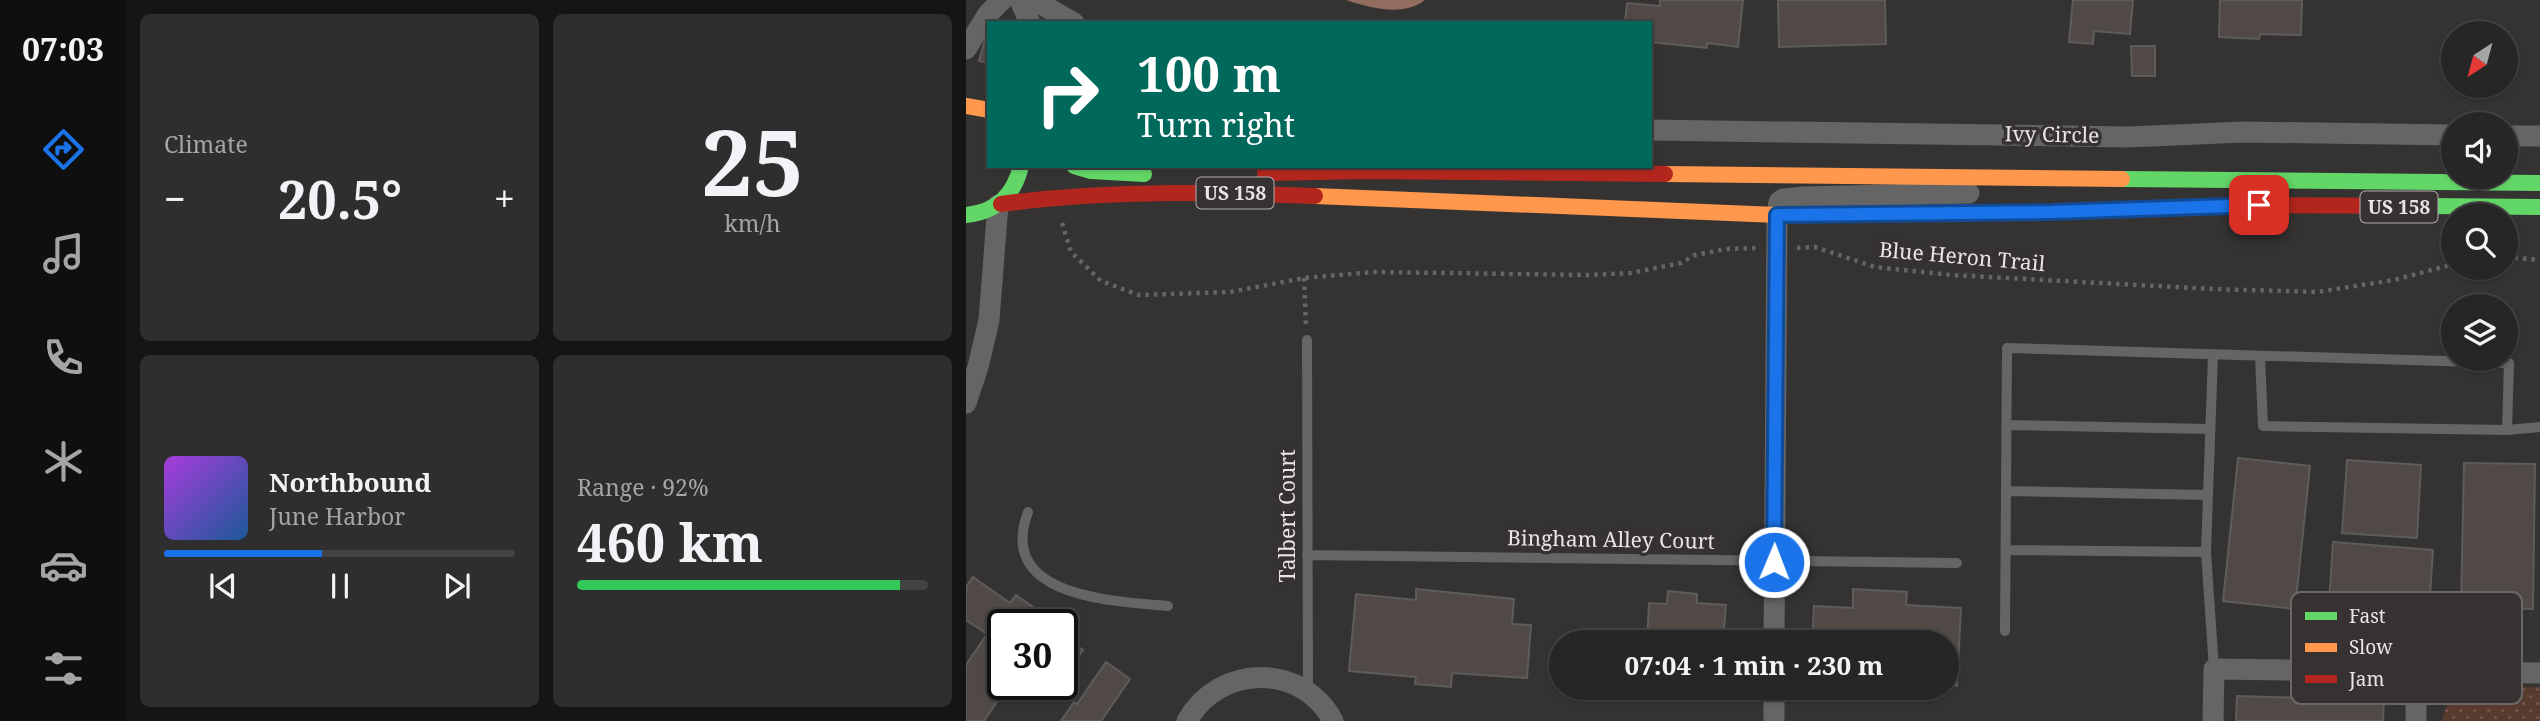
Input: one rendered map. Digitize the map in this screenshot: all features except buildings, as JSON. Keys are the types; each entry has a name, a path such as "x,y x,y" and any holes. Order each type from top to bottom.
{"main road":[{"path":"966,106 987,110"},
{"path":"966,215 989,211 999,204 1018,182 1021,168"},
{"path":"1083,168 1102,172 1164,174"},
{"name":"US 158","path":"1244,174 1363,171 2540,183"},
{"name":"US 158","path":"999,204 1062,196 1247,193 1777,215 2051,212 2259,205 2540,207"}],"street":[{"path":"966,49 988,14 1002,0"},
{"path":"1018,0 1018,21"},
{"path":"1018,0 1029,21"},
{"path":"1034,0 1071,21"},
{"name":"Ivy Circle","path":"1652,130 2128,137 2244,132 2441,135"},
{"path":"2518,136 2540,136"},
{"path":"1774,630 1777,215 1783,199 1985,193 2002,189 2022,178"},
{"path":"966,402 978,367 989,320 999,204"},
{"path":"2213,721 2214,669 2291,670"},
{"path":"2522,673 2540,673"},
{"path":"1187,721 1197,705 1208,695 1235,680 1265,677 1280,679 1308,692 1329,713 1333,721"},
{"path":"1774,700 1774,721"}],"lane":[{"name":"Talbert Court","path":"1307,340 1308,692"},
{"path":"2005,631 2007,348 2509,363 2507,430"},
{"path":"2213,355 2207,552 2214,669"},
{"path":"2260,356 2263,426 2507,430 2540,427"},
{"path":"2007,425 2210,429"},
{"path":"2006,491 2208,495"},
{"path":"1028,512 1021,530 1021,546 1032,568 1048,580 1072,593 1096,599 1168,606"},
{"path":"2006,550 2207,552"},
{"name":"Bingham Alley Court","path":"1307,555 1956,563"}],"path":[{"name":"Blue Heron Trail","path":"1062,196 1063,230 1071,252 1101,281 1139,295 1230,292 1304,278 1373,272 1577,275 1631,273 1681,263 1695,254 1726,249 1815,247 1875,267 1951,275 2213,289 2318,292 2395,280 2441,268"},
{"path":"2518,258 2540,260"},
{"path":"1304,278 1307,340"}],"shaded area":[{"path":"1346,0 1425,0 1397,10 1365,6"},
{"path":"2522,687 2540,687 2540,721 2442,721 2449,704 2522,704"}],"traffic: fast":[{"path":"966,215 987,210 1002,200 1014,185 1020,168"},
{"path":"1081,168 1144,174"},
{"path":"2122,179 2540,183"},
{"path":"2429,206 2540,207"}],"traffic: slow":[{"path":"966,106 987,110"},
{"path":"1665,174 2122,179"},
{"path":"1315,196 1777,215 1828,214"}],"traffic: jam":[{"path":"1265,173 1363,171 1665,174"},
{"path":"1001,204 1079,196 1158,193 1315,196"},
{"path":"1828,214 2051,212 2259,205 2429,206"}],"route":[{"path":"1774,562 1777,215 1969,214 2259,205"}]}
